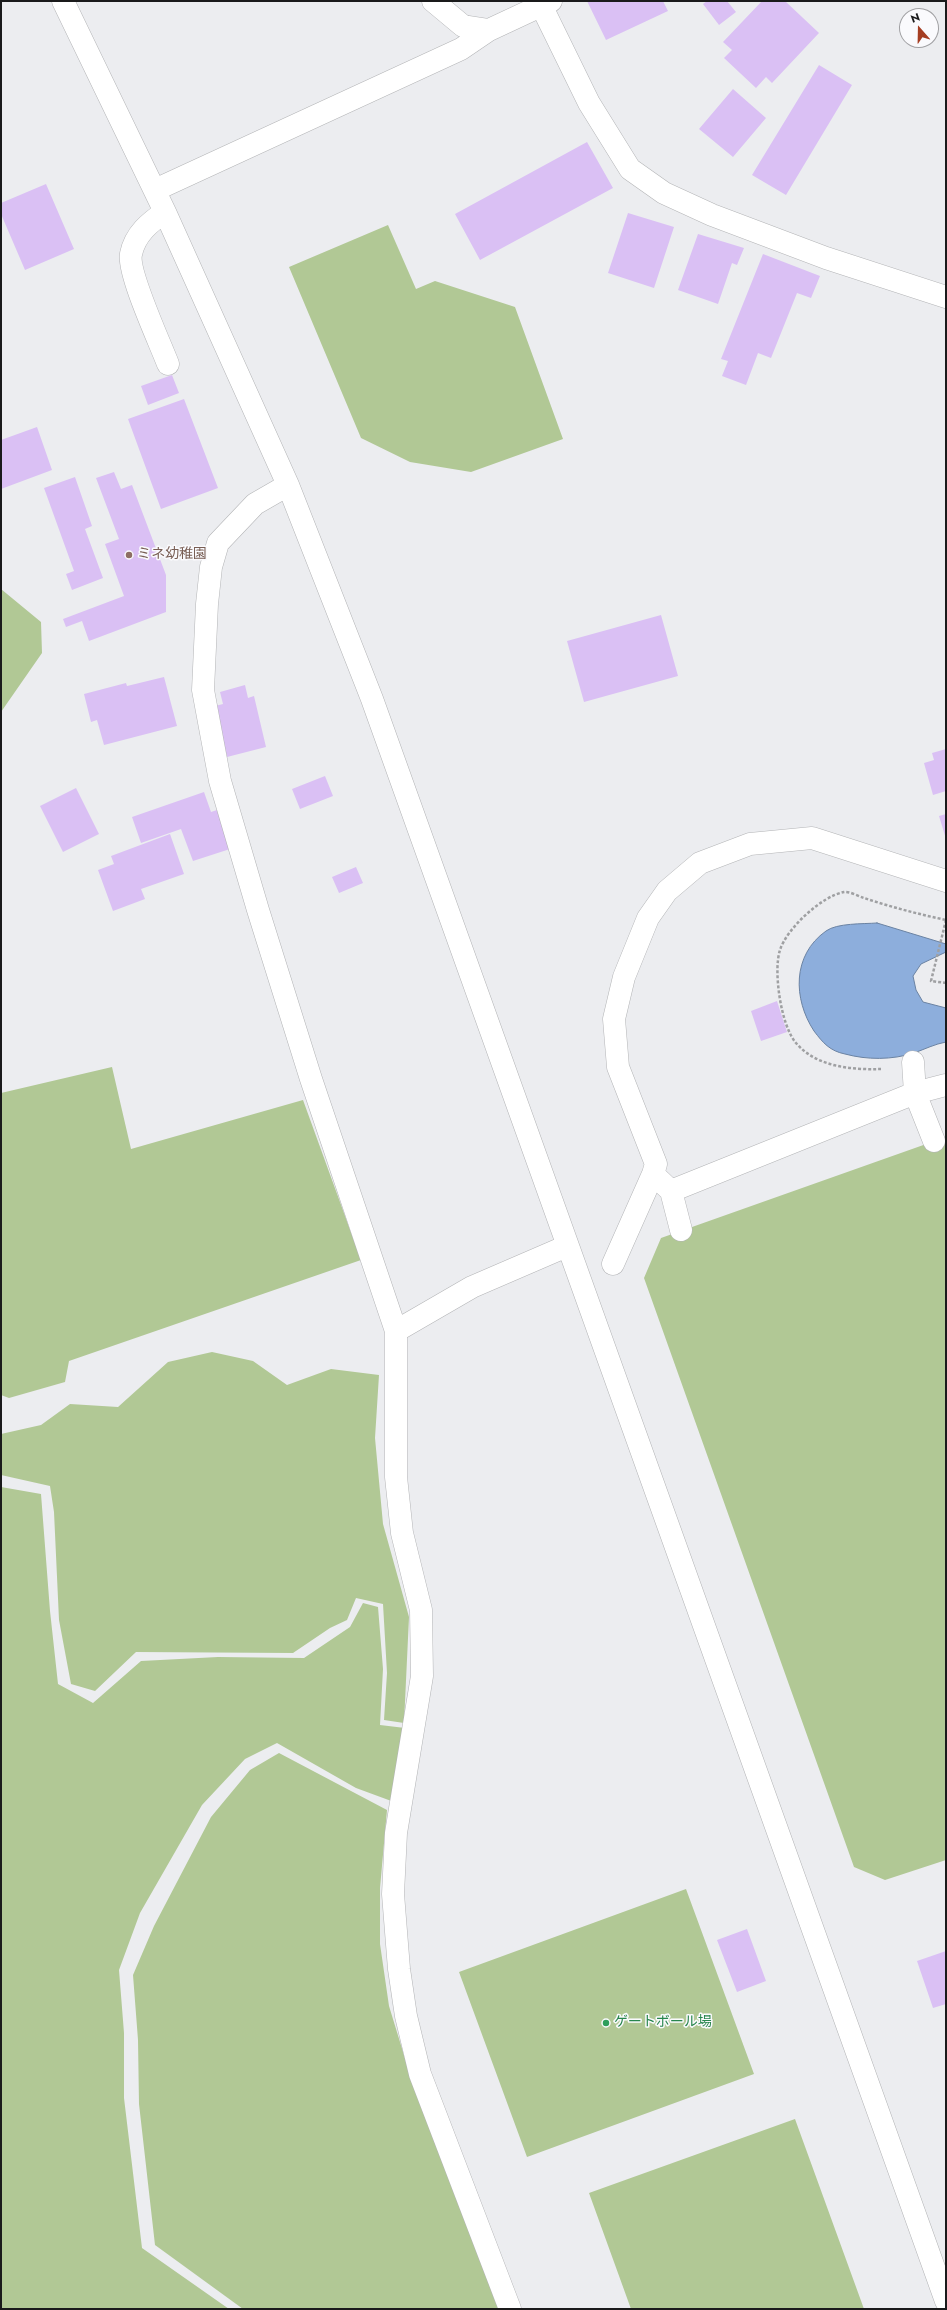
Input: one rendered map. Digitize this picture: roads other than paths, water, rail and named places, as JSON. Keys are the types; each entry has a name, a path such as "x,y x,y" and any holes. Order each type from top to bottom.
{"street":[{"path":"63,1 155,190 288,485 372,699 613,1368 946,2301"},
{"path":"433,1 463,26 490,30"},
{"path":"155,190 461,49 490,30 544,2 589,103 630,169 664,193 712,215 826,258 946,297"},
{"path":"165,212 144,227 130,254 135,283 168,364"},
{"path":"288,485 255,504 218,543 210,568 207,596 203,690 220,782 258,910 311,1079 396,1331 396,1477 402,1533 421,1610 422,1676 396,1833 393,1894 399,1969 406,2016 420,2074 510,2309"},
{"path":"613,1264 656,1164 618,1067 614,1019 624,977 648,918 667,891 700,863 750,844 812,838 946,881"},
{"path":"913,1062 915,1093 934,1141"},
{"path":"671,1191 915,1093 946,1084"},
{"path":"653,1174 671,1191 681,1230"},
{"path":"396,1331 472,1287 568,1246"}],"water":[{"path":"877,923 946,944 946,952 921,964 913,976 916,990 923,1002 946,1008 946,1042 897,1057 871,1058 853,1056 835,1051 824,1043 814,1031 802,1005 800,992 799,978 807,952 815,941 831,928 850,924"}],"place":[{"name":"ミネ幼稚園","path":"129,555"},
{"name":"ゲートボール場","path":"606,2023"}]}
